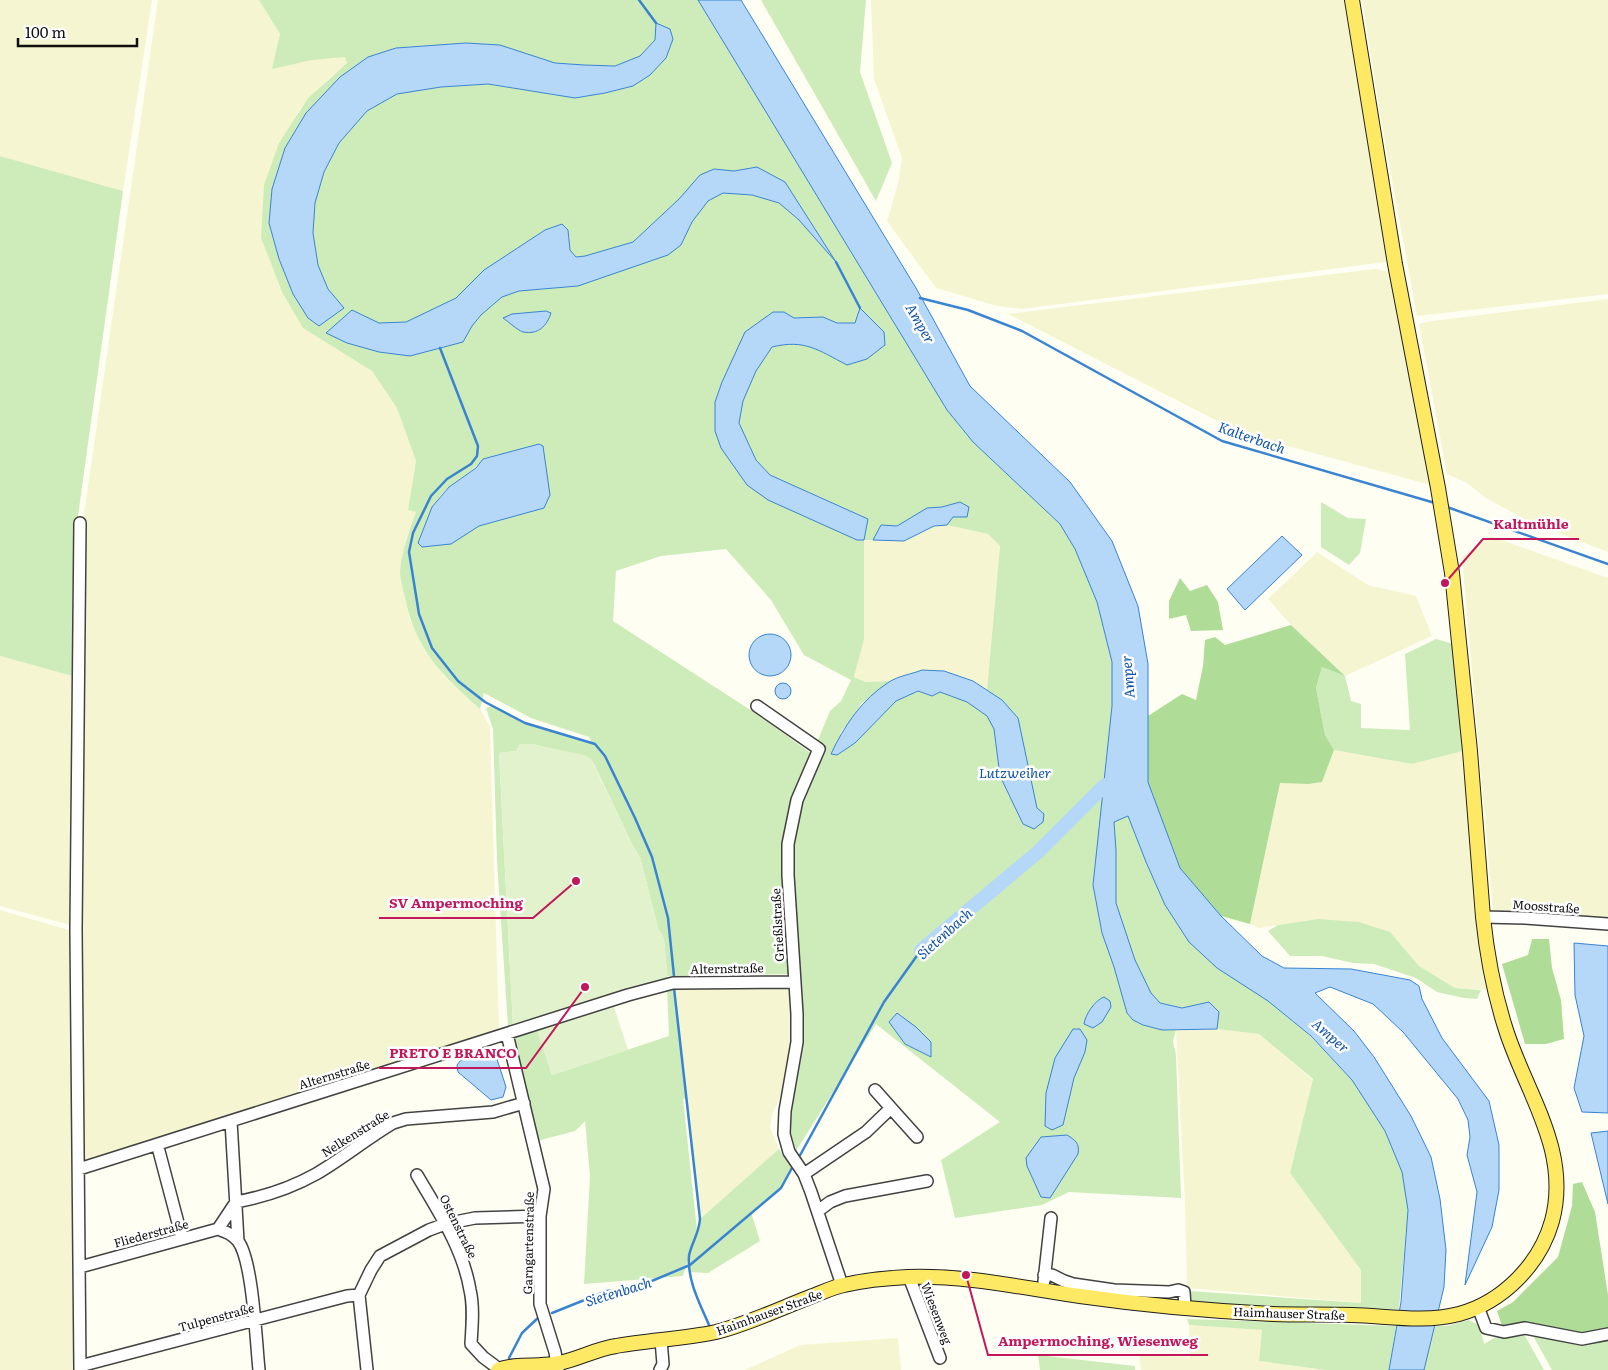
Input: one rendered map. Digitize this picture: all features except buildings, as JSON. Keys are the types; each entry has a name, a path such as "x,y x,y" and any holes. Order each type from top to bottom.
{"main road":[{"name":"Haimhauser Straße","path":"498,1370 508,1366 558,1367 614,1346 700,1335 722,1330 842,1285 912,1277 979,1281 1079,1296 1272,1314 1438,1318 1478,1307 1503,1292 1518,1278 1538,1254 1552,1223 1557,1184 1550,1140 1507,1033 1494,991 1488,957 1483,917 1460,635 1444,522 1395,264 1352,0"}],"street":[{"path":"80,523 76,920 80,1368"},
{"name":"Grießlstraße","path":"757,706 819,749 797,800 789,833 788,875 797,1042 785,1111 784,1134 789,1152 804,1174 842,1285"},
{"name":"Moosstraße","path":"1483,917 1608,924"},
{"name":"Alternstraße","path":"79,1169 628,995 673,983 794,982"},
{"name":"Garngartenstraße","path":"507,1034 544,1189 540,1216 540,1304 558,1367"},
{"path":"875,1090 917,1137"},
{"name":"Nelkenstraße","path":"236,1202 256,1198 293,1185 315,1174 393,1123 406,1119 493,1112 524,1103"},
{"path":"804,1174 866,1132 891,1108"},
{"path":"231,1122 236,1202 234,1237 247,1262 259,1370"},
{"path":"159,1151 182,1238"},
{"name":"Ostenstraße","path":"418,1175 460,1253 467,1273 471,1292 471,1344 498,1370"},
{"path":"818,1211 830,1202 845,1196 927,1181"},
{"path":"234,1237 218,1229 236,1202"},
{"path":"367,1370 359,1295 370,1270 380,1256 429,1230 445,1224 475,1218 540,1216"},
{"path":"1042,1290 1051,1218"},
{"name":"Fliederstraße","path":"80,1267 218,1229"},
{"path":"1044,1275 1052,1275 1072,1284 1114,1290 1169,1292 1178,1290 1184,1292 1185,1307"},
{"name":"Wiesenweg","path":"912,1277 911,1282 940,1358"},
{"name":"Tulpenstraße","path":"80,1368 347,1296 359,1295"},
{"path":"1478,1307 1486,1328 1491,1330 1504,1332 1525,1328 1582,1339 1608,1334"},
{"path":"660,1370 663,1364 661,1340"}],"green space":[{"path":"0,0 152,0 123,191 0,156"},
{"path":"158,0 259,0 280,34 312,60 345,56 347,63 308,98 298,112 261,238 282,292 339,350 372,371 397,407 416,461 408,510 416,512 406,539 404,555 409,617 423,648 446,678 480,709 490,727 499,1031 82,1165 79,925 83,521"},
{"path":"259,0 698,0 947,410 973,442 1060,524 1075,549 1097,602 1112,662 1112,706 1093,885 1102,933 1114,967 1162,1030 1176,1030 1173,1041 1176,1055 1181,1198 1069,1192 1042,1205 955,1218 941,1160 1000,1122 876,1024 796,1151 789,1128 802,1036 800,974 667,976 664,939 658,928 640,857 594,764 591,759 532,744 520,744 516,751 499,753 513,1026 508,1026 497,861 493,729 486,708 492,706 525,723 592,743 589,737 531,718 484,693 480,709 442,673 423,647 416,632 410,616 400,571 408,533 416,512 408,510 416,461 397,408 372,371 303,328 282,292 261,238 264,185 279,143 308,98 347,63 345,57 312,60 272,69 280,34","holes":["673,38 666,58 650,75 575,98 488,84 441,87 397,94 367,111 339,143 324,172 315,203 313,233 318,265 328,289 344,308 293,294 279,259 269,223 272,189 368,57 396,48 466,43 500,45 555,63 615,66 640,56 655,40","757,167 832,258 799,220 779,203 752,195 723,193 708,201 692,222 681,245 578,286 519,291 502,297 481,315 463,342 440,348 327,333 352,310 379,323 406,322 456,298 484,270 545,230 562,224 568,230 570,250 576,257 633,242 679,199 700,175 714,169 734,171","861,308 885,345 867,359 847,365 803,345 794,344 772,347 756,371 743,401 739,423 756,460 770,475 868,519 864,540 857,540 768,500 715,431 715,402 722,382 784,312 794,318 823,317 837,323 855,323","551,314 522,332 503,318","483,459 544,508 418,543 430,513 439,498 450,486 476,467","960,502 947,525 988,534 1000,546 987,690 1002,700 1018,718 1037,808 1034,829 1023,824 1000,776 994,729 987,716 967,702 940,692 932,696 918,691 896,701 855,743 837,755 841,731 850,722 861,704 890,681 865,682 854,677 864,640 864,540 873,540 881,525 897,527 927,508 942,507","726,549 771,600 804,655 851,680 841,701 830,711 812,754 755,713 613,621 616,571 661,556","1080,1029 1087,1040 1085,1052 1074,1078 1063,1125"]},
{"path":"761,0 866,0 860,72 892,163 876,201"},
{"path":"871,0 1347,0 1388,259 1385,262 1022,309 997,306 936,288 887,221 898,184 902,158 874,79"},
{"path":"1362,0 1608,0 1608,294 1417,316 1381,120"},
{"path":"0,156 123,191 77,523 76,677 0,656"},
{"path":"1375,269 1389,272 1434,486 1241,433 1008,314"},
{"path":"1608,299 1608,552 1532,523 1486,498 1467,483 1447,474 1419,324"},
{"path":"1321,502 1348,518 1366,519 1360,553 1349,565 1321,547"},
{"path":"947,525 988,534 1000,546 987,690 973,681 922,670 890,681 865,682 854,677 864,640 864,540 904,541 934,526"},
{"path":"1490,536 1608,578 1608,920 1493,911 1462,557"},
{"path":"1317,552 1368,585 1416,596 1432,636 1345,676 1291,625 1268,599"},
{"path":"1180,578 1190,591 1207,585 1218,602 1223,630 1191,631 1186,615 1169,619 1169,601"},
{"path":"1291,625 1345,676 1322,667 1316,688 1325,735 1334,750 1322,782 1309,784 1280,783 1250,924 1221,916 1180,868 1148,782 1148,716 1182,694 1196,700 1203,666 1205,640 1215,637 1225,645"},
{"path":"1436,639 1457,645 1463,751 1412,764 1334,750 1325,735 1316,688 1322,667 1345,676 1351,701 1361,704 1361,728 1410,730 1405,654"},
{"path":"0,656 76,677 74,926 0,906"},
{"path":"520,744 532,744 584,755 591,759 640,857 658,928 664,939 668,980 602,1001 575,1006 513,1026 499,753 516,751"},
{"path":"1334,750 1412,764 1463,751 1489,990 1455,988 1419,966 1390,932 1318,919 1259,928 1250,924 1280,782 1309,784 1322,782"},
{"path":"1128,816 1165,905 1189,942 1268,1001 1310,1036 1352,1080 1385,1131 1402,1172 1408,1210 1399,1309 1287,1308 1189,1301 1189,1291 1361,1303 1361,1270 1290,1173 1313,1079 1259,1034 1217,1029 1219,1012 1209,1002 1182,1008 1160,1003 1151,993 1135,960 1116,903 1114,822"},
{"path":"0,910 72,931 76,1370 0,1370"},
{"path":"1318,919 1359,922 1390,932 1419,966 1455,988 1481,990 1477,999 1437,992 1416,978 1374,964 1353,963 1322,956 1290,956 1268,931 1278,925"},
{"path":"1532,939 1549,939 1552,968 1561,1000 1564,1039 1546,1044 1525,1044 1502,964 1528,955"},
{"path":"785,985 791,1004 790,1049 784,1088 772,1115 770,1128 779,1149 700,1219 674,986"},
{"path":"667,988 674,988 687,1098 683,1099 697,1230 691,1249 699,1229 700,1219 779,1149 792,1168 782,1186 751,1212 760,1241 708,1273 690,1272 689,1256 683,1276 584,1284 590,1176 585,1121 575,1131 537,1141 511,1038 537,1029 552,1075 669,1036"},
{"path":"613,1004 628,1050 552,1075 537,1029"},
{"path":"1217,1029 1259,1034 1313,1080 1290,1173 1361,1270 1361,1303 1187,1288 1185,1203 1176,1030"},
{"path":"1582,1182 1595,1212 1608,1295 1608,1332 1577,1338 1522,1326 1504,1332 1497,1311 1513,1302 1558,1257 1572,1206 1573,1184"},
{"path":"1187,1319 1396,1326 1389,1370 1325,1370 1259,1361 1262,1330 1189,1325"},
{"path":"1469,1320 1480,1326 1484,1344 1494,1338 1524,1334 1544,1370 1424,1370 1435,1326 1447,1326"},
{"path":"1189,1325 1262,1330 1259,1361 1325,1370 1141,1370 1139,1355 1190,1357"},
{"path":"1532,1334 1580,1342 1599,1341 1608,1338 1608,1370 1552,1370"},
{"path":"898,1338 901,1370 745,1370 800,1345"},
{"path":"1038,1355 1135,1366 1135,1370 1040,1370"}],"water":[{"name":"Amper","path":"698,0 741,0 916,288 970,386 1070,482 1112,541 1138,606 1148,664 1148,782 1180,868 1221,916 1262,956 1284,968 1351,969 1410,980 1419,986 1422,999 1442,1038 1489,1101 1499,1145 1499,1190 1492,1227 1465,1285 1477,1192 1467,1155 1470,1137 1468,1120 1458,1099 1403,1032 1373,1004 1330,987 1315,993 1354,1031 1374,1057 1411,1116 1431,1157 1440,1199 1446,1250 1444,1287 1424,1370 1389,1370 1401,1302 1408,1210 1402,1172 1385,1131 1352,1080 1311,1036 1268,1001 1217,968 1189,942 1165,905 1128,816 1114,822 1116,903 1135,960 1151,993 1160,1003 1182,1008 1209,1002 1219,1012 1217,1029 1162,1030 1143,1025 1133,1020 1127,1013 1102,933 1093,885 1112,706 1112,662 1097,602 1075,549 1060,524 973,442 947,410"},
{"path":"656,23 670,29 673,39 666,58 650,75 633,86 575,98 488,84 441,87 397,94 367,111 339,143 324,172 315,203 313,233 318,265 328,289 344,308 319,326 308,318 293,294 279,259 269,223 272,189 285,148 306,113 340,77 368,57 396,48 466,43 500,45 555,63 615,66 640,56 655,40"},
{"path":"757,167 785,182 836,262 799,220 779,203 752,195 723,193 708,201 692,222 681,245 668,255 578,286 519,291 502,297 481,315 463,342 410,356 379,352 347,343 326,333 352,310 379,323 406,322 456,298 484,270 545,230 562,224 568,230 570,250 576,257 633,242 679,199 700,175 714,169 734,171"},
{"path":"860,308 884,332 885,345 867,359 847,365 803,345 794,344 772,347 756,371 743,401 739,423 756,460 770,475 868,519 864,540 857,540 768,500 747,485 721,448 715,431 715,402 745,332 773,312 784,312 794,318 823,317 837,323 855,323"},
{"path":"546,311 551,313 544,326 537,331 528,333 516,328 503,318 512,314"},
{"path":"539,444 543,446 550,495 544,508 479,526 451,544 422,547 418,543 432,507 449,487 476,468 483,459"},
{"path":"960,502 969,507 967,517 953,517 947,525 934,526 904,541 873,540 881,525 897,526 927,508 942,507"},
{"path":"1282,536 1302,555 1245,610 1227,589"},
{"path":"774,634 782,637 788,643 791,655 788,667 782,673 766,676 758,673 752,667 749,651 752,643 758,637"},
{"name":"Lutzweiher","path":"922,670 944,671 973,681 1002,700 1018,718 1037,808 1044,814 1043,822 1034,829 1023,824 1000,776 994,729 987,716 967,702 940,692 932,696 918,691 896,701 855,743 837,755 831,754 848,723 870,696 893,680"},
{"path":"783,683 791,691 783,699 775,691"},
{"path":"1574,943 1608,946 1608,1113 1582,1112 1574,1088 1584,1036 1575,995"},
{"path":"1104,997 1110,1001 1111,1007 1102,1022 1093,1028 1084,1024 1091,1008"},
{"path":"897,1013 916,1027 931,1042 931,1057 905,1044 889,1022"},
{"path":"1073,1029 1080,1029 1087,1040 1085,1052 1074,1078 1063,1125 1052,1130 1045,1126 1046,1093 1055,1058"},
{"path":"489,1050 495,1053 506,1087 503,1097 491,1100 458,1072 457,1065 461,1060"},
{"path":"1608,1131 1608,1204 1591,1133"},
{"path":"1067,1135 1076,1142 1078,1154 1050,1198 1041,1197 1027,1166 1026,1158 1041,1137"}],"waterway":[{"path":"639,0 656,23"},
{"path":"836,262 860,308"},
{"name":"Kalterbach","path":"920,298 968,310 1022,331 1222,441 1435,503"},
{"path":"440,348 478,446 477,456 471,464 447,479 431,496 413,533 409,552 419,614 432,648 458,681 485,702 525,723 595,744 605,756 652,857 668,918 674,976"},
{"name":"Kalterbach","path":"1447,507 1608,564"},
{"name":"Sietenbach","path":"921,950 1038,852 1104,786 1121,778"},
{"name":"Sietenbach","path":"798,1159 884,1002 921,950"},
{"path":"674,988 700,1219 689,1256 689,1265 695,1292 709,1325"},
{"name":"Sietenbach","path":"552,1313 607,1291 635,1288 690,1265 781,1188 792,1168"},
{"name":"Sietenbach","path":"509,1358 522,1333 539,1317"}],"place":[{"name":"Kaltmühle","path":"1445,583"},
{"name":"SV Ampermoching","path":"576,881"},
{"name":"PRETO E BRANCO","path":"585,987"},
{"name":"Ampermoching, Wiesenweg","path":"966,1275"}]}
